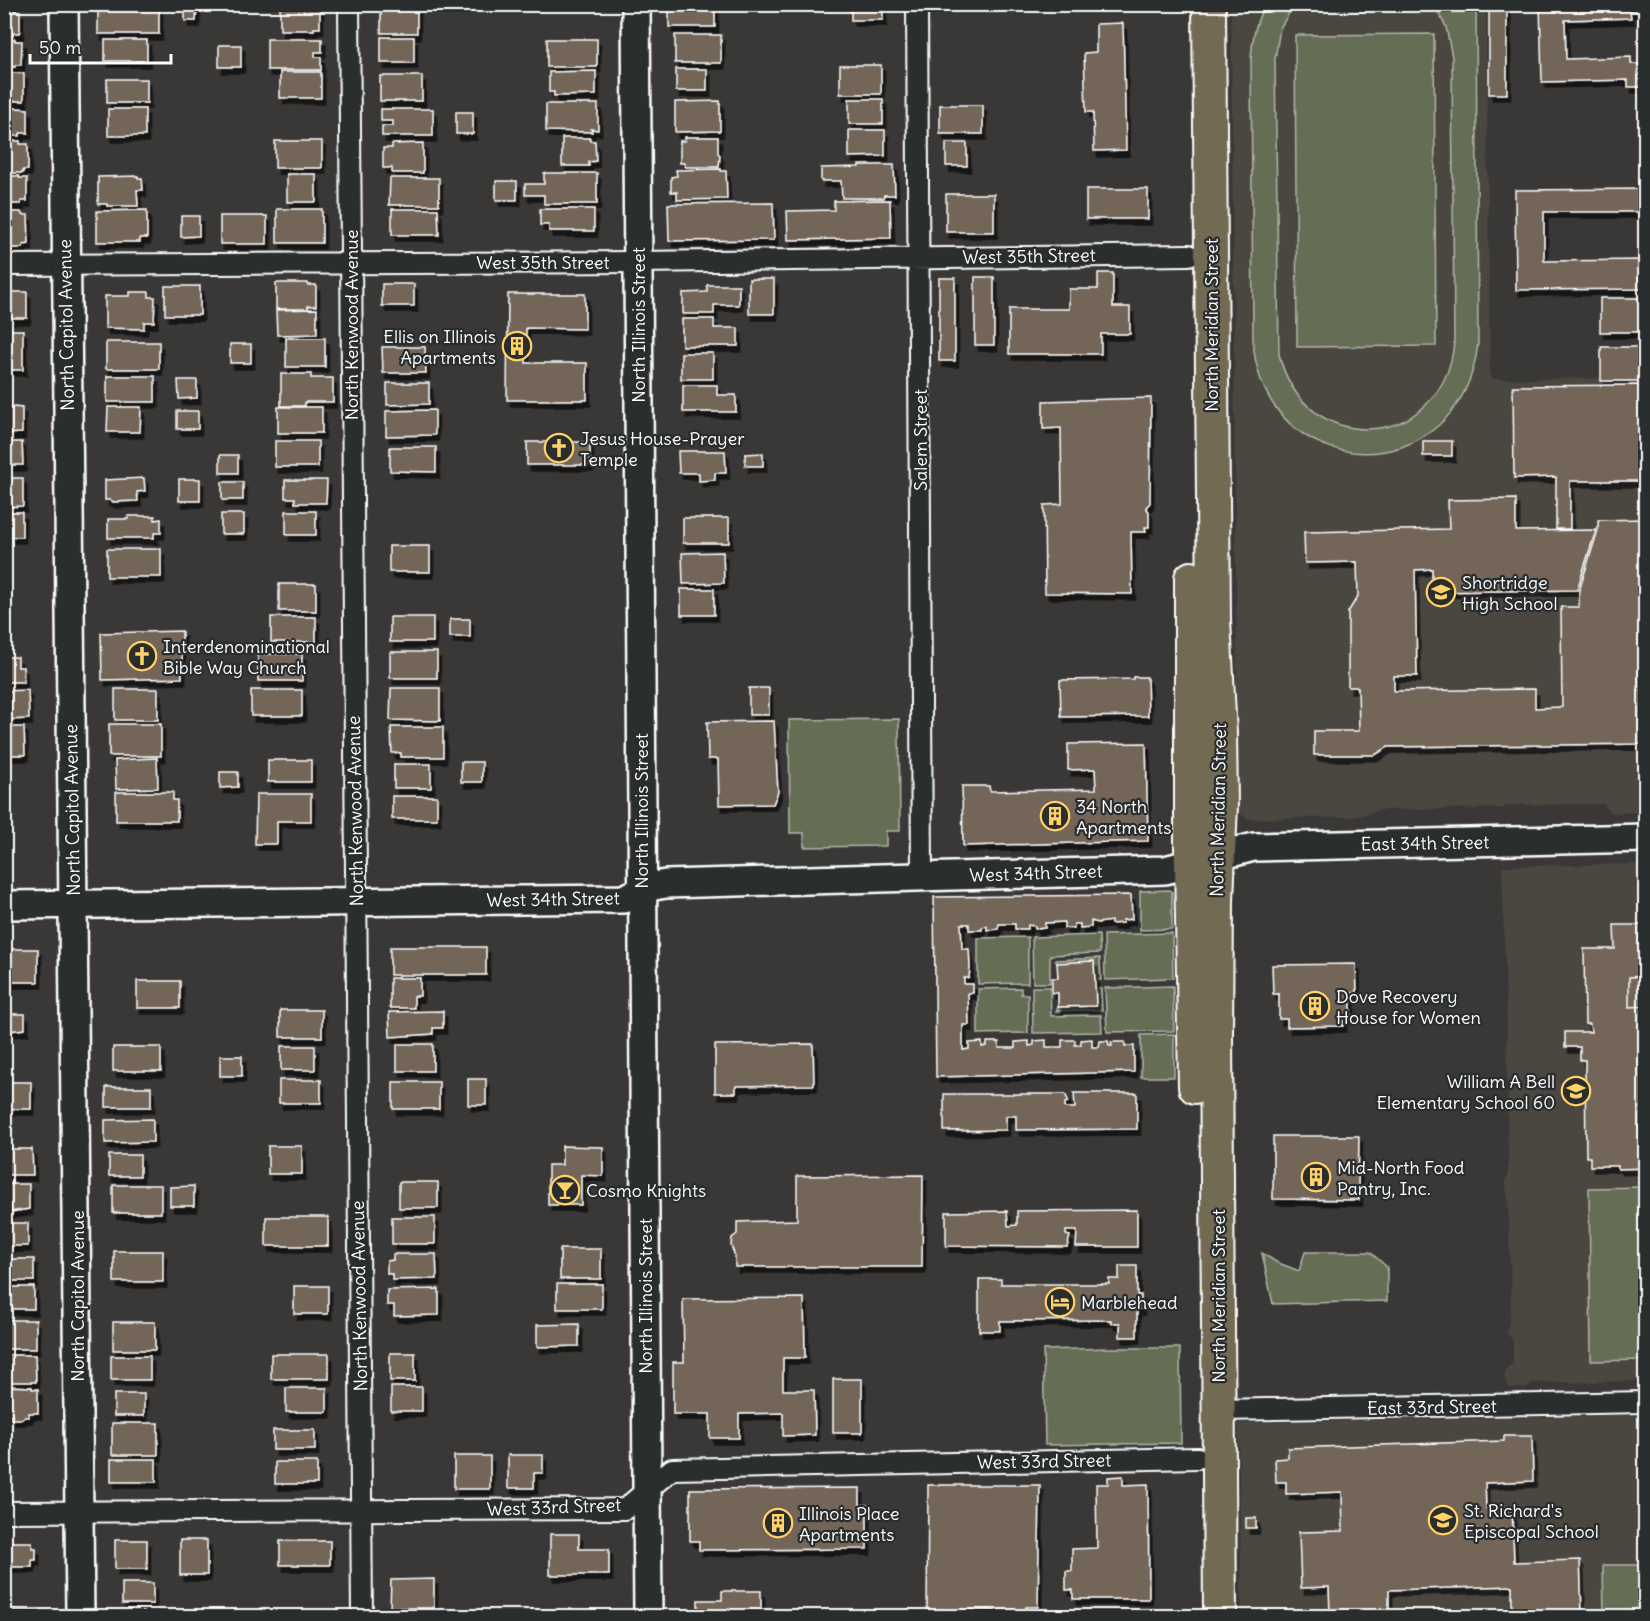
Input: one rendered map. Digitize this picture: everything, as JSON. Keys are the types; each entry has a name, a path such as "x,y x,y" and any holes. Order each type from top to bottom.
{"main road":[{"name":"North Capitol Avenue","path":"64,4 80,1617"},
{"name":"North Illinois Street","path":"636,4 648,1617"},
{"name":"North Meridian Street","path":"1188,4 1190,255 1205,859 1216,1086 1220,1617"},
{"name":"North Meridian Street","path":"1199,1617 1198,1458 1205,859 1221,734 1214,620 1209,4"},
{"name":"East 34th Street","path":"1205,859 1254,847 1646,838"},
{"name":"West 34th Street","path":"4,905 623,899 654,886 666,884 1165,870 1205,859"}],"street":[{"name":"North Kenwood Avenue","path":"349,4 362,1617"},
{"name":"Salem Street","path":"917,4 922,876"},
{"name":"West 35th Street","path":"4,265 638,262 1190,255"},
{"name":"East 33rd Street","path":"1219,1410 1646,1402"},
{"name":"West 33rd Street","path":"4,1512 625,1509 672,1469 1198,1458"}],"shaded area":[{"name":"Shortridge High School","path":"1231,5 1486,5 1490,379 1645,378 1645,812 1610,813 1604,804 1380,810 1355,817 1249,819 1238,813"},
{"name":"William A Bell Elementary School 60","path":"1645,864 1645,1381 1532,1383 1526,1388 1510,1388 1504,1378 1507,1368 1513,1364 1513,1341 1507,1333 1511,1295 1508,1198 1505,1182 1508,1175 1507,1033 1502,866"},
{"name":"St. Richard's Episcopal School","path":"1645,1415 1645,1616 1242,1616 1238,1423"}],"green space":[{"path":"1265,5 1294,5 1280,28 1275,59 1279,354 1293,388 1315,412 1342,426 1372,429 1400,422 1426,405 1444,379 1454,343 1452,57 1446,27 1434,5 1476,5 1478,343 1464,392 1437,426 1402,447 1362,453 1323,445 1289,423 1264,388 1253,339 1251,60 1255,31"},
{"path":"1434,34 1436,346 1297,347 1295,35"},
{"path":"899,719 900,831 886,831 886,846 804,847 804,833 790,833 789,720"},
{"path":"1169,890 1172,892 1172,929 1140,930 1140,891"},
{"path":"1172,933 1173,978 1105,980 1104,935"},
{"path":"1099,935 1100,953 1050,955 1050,983 1033,983 1032,937"},
{"path":"1028,937 1028,983 978,984 978,938"},
{"path":"1100,958 1101,980 1095,980 1094,961 1057,963 1055,960"},
{"path":"1173,986 1174,1031 1107,1032 1105,988"},
{"path":"1032,987 1050,987 1051,1016 1101,1015 1102,1032 1033,1033"},
{"path":"1021,988 1021,994 1028,994 1028,1033 978,1034 978,989"},
{"path":"1095,988 1101,989 1102,1010 1056,1011 1058,1007 1096,1006"},
{"path":"1174,1034 1174,1077 1141,1077 1141,1035"},
{"path":"1645,1187 1645,1360 1591,1361 1589,1188"},
{"path":"1305,1252 1370,1252 1387,1267 1387,1301 1273,1304 1262,1253 1276,1262 1299,1271"},
{"path":"1180,1348 1181,1443 1045,1445 1043,1350"},
{"path":"1603,1565 1645,1565 1645,1616 1604,1616"}],"building":[{"path":"98,4 159,4 159,34 98,34"},
{"path":"669,4 715,4 715,27 669,27"},
{"path":"851,4 883,4 883,20 851,20"},
{"path":"1540,4 1646,4 1646,11 1630,11 1631,18 1565,20 1566,59 1631,57 1631,64 1646,64 1646,87 1628,87 1628,80 1542,82"},
{"path":"185,5 197,5 196,21 185,21"},
{"path":"280,5 312,5 312,8 320,8 320,28 280,30"},
{"path":"381,5 417,5 417,33 381,33"},
{"path":"4,9 20,11 20,33 4,36"},
{"path":"1489,9 1507,9 1507,94 1489,94"},
{"path":"1123,23 1126,150 1094,151 1093,112 1086,112 1084,53 1096,52 1096,24"},
{"path":"675,35 721,35 721,63 675,63"},
{"path":"381,37 414,37 414,63 381,63"},
{"path":"4,39 22,41 21,65 4,67"},
{"path":"267,39 322,39 322,52 315,52 315,57 321,57 321,70 267,70"},
{"path":"547,39 597,39 597,67 547,67"},
{"path":"105,40 147,40 147,61 105,61"},
{"path":"219,45 241,45 241,67 219,67"},
{"path":"840,65 881,65 881,94 840,94"},
{"path":"676,69 707,69 707,91 676,91"},
{"path":"596,71 596,95 554,96 554,92 549,92 549,72"},
{"path":"280,72 321,72 321,98 280,98"},
{"path":"4,73 24,73 24,101 4,101"},
{"path":"380,76 422,76 422,101 380,101"},
{"path":"107,79 147,79 147,103 107,103"},
{"path":"849,99 883,99 883,124 849,124"},
{"path":"720,101 720,131 675,132 675,102"},
{"path":"546,104 598,104 598,130 591,129 592,132 546,131"},
{"path":"940,105 983,105 983,134 940,134"},
{"path":"4,107 28,109 28,133 20,133 20,136 4,136"},
{"path":"108,109 145,109 145,136 108,136"},
{"path":"381,109 433,109 433,136 382,136 382,126 393,126 393,121 381,121"},
{"path":"456,112 473,112 473,134 456,134"},
{"path":"849,130 885,130 885,156 849,157"},
{"path":"685,137 718,137 719,167 685,167 685,163 680,163 680,141 685,141"},
{"path":"562,138 590,138 590,141 595,141 596,161 589,162 589,166 562,166"},
{"path":"4,141 20,141 20,144 28,144 28,170 23,170 23,173 4,173"},
{"path":"275,141 322,141 322,168 275,168"},
{"path":"423,143 423,173 392,173 392,168 383,168 383,148 392,148 392,144"},
{"path":"946,143 967,143 967,166 946,166"},
{"path":"859,165 894,165 895,195 884,195 883,198 842,198 841,181 821,181 821,168 859,167"},
{"path":"721,169 721,171 726,171 727,199 677,200 677,192 671,192 671,177 677,176 676,170"},
{"path":"544,173 597,173 597,204 544,204 544,195 525,195 525,184 544,184"},
{"path":"287,174 316,174 316,202 287,202"},
{"path":"4,176 27,178 27,201 21,201 21,204 4,204"},
{"path":"138,176 142,178 143,190 137,190 138,206 98,204 98,177"},
{"path":"390,178 439,178 439,205 389,205"},
{"path":"496,181 517,181 517,200 496,200"},
{"path":"1086,189 1148,189 1148,219 1086,219"},
{"path":"1646,189 1646,212 1544,212 1544,261 1646,260 1646,289 1516,290 1515,190"},
{"path":"946,194 994,194 994,232 946,232"},
{"path":"890,200 891,238 788,240 787,211 834,210 834,201"},
{"path":"773,203 774,240 669,241 668,204"},
{"path":"277,209 322,209 322,243 277,243"},
{"path":"392,209 438,209 439,235 392,235"},
{"path":"540,209 594,209 594,231 549,231 549,225 540,225"},
{"path":"147,210 147,238 140,238 140,242 97,242 97,211"},
{"path":"4,212 21,212 22,215 28,215 29,244 23,245 23,248 4,248"},
{"path":"181,216 199,216 199,236 181,237"},
{"path":"220,216 267,216 267,244 220,244"},
{"path":"1098,273 1113,273 1113,307 1130,307 1130,334 1101,334 1101,354 1009,354 1009,309 1069,309 1069,289 1098,289"},
{"path":"975,277 994,277 994,345 975,345"},
{"path":"939,278 955,278 955,361 939,361"},
{"path":"749,279 774,279 774,314 749,314"},
{"path":"276,283 316,285 316,306 308,306 308,309 276,309"},
{"path":"382,284 414,284 414,306 382,306"},
{"path":"707,285 739,285 739,305 714,305 714,314 683,314 683,293 707,292"},
{"path":"165,286 200,286 200,315 165,315"},
{"path":"4,292 27,292 27,318 4,318"},
{"path":"130,292 149,292 149,297 155,297 154,322 144,322 144,329 105,328 105,296 130,296"},
{"name":"Ellis on Illinois Apartments","path":"508,294 585,294 585,329 526,328 526,363 587,363 587,400 507,400"},
{"path":"1600,298 1646,298 1646,332 1600,332"},
{"path":"317,309 317,334 277,335 276,310"},
{"path":"682,319 714,319 714,328 738,328 738,346 682,346"},
{"path":"4,330 23,330 23,370 8,370 8,360 4,360"},
{"path":"286,338 325,338 325,367 286,367"},
{"path":"106,342 159,342 159,369 106,369"},
{"path":"230,344 251,344 251,363 230,363"},
{"path":"382,347 425,347 426,373 383,373"},
{"path":"1601,347 1646,347 1646,381 1601,381"},
{"path":"681,353 713,353 713,379 681,379"},
{"path":"281,374 311,374 311,378 333,378 333,402 305,402 305,406 281,406"},
{"path":"107,376 155,376 155,402 107,402"},
{"path":"178,380 197,380 197,398 179,399"},
{"path":"387,383 429,383 429,404 387,405"},
{"path":"683,385 717,385 717,395 736,395 736,412 683,412"},
{"path":"1646,385 1646,481 1570,481 1570,529 1556,529 1556,477 1514,478 1513,386"},
{"path":"1151,398 1150,503 1146,507 1149,512 1149,527 1145,527 1146,532 1131,532 1132,594 1045,593 1044,505 1062,504 1061,428 1043,429 1043,401"},
{"path":"4,406 22,408 22,433 4,434"},
{"path":"108,407 141,407 140,432 107,432"},
{"path":"278,407 322,407 322,433 278,433"},
{"path":"435,410 435,435 386,436 386,411"},
{"path":"177,411 198,411 198,429 177,429"},
{"path":"275,441 318,441 318,467 275,467"},
{"path":"1423,441 1452,441 1452,456 1423,456"},
{"path":"4,442 22,442 23,465 4,465"},
{"name":"Jesus House-Prayer Temple","path":"527,442 590,442 590,465 527,465"},
{"path":"390,447 436,447 436,472 390,471"},
{"path":"678,451 725,451 726,473 715,473 715,480 699,481 699,473 679,473"},
{"path":"763,453 763,466 745,466 745,454"},
{"path":"220,455 238,455 238,473 220,473"},
{"path":"4,478 23,478 23,506 4,507"},
{"path":"144,478 145,491 137,492 138,501 111,502 105,500 105,480"},
{"path":"179,479 200,479 200,501 179,501"},
{"path":"285,480 327,480 326,503 295,503 295,498 285,498"},
{"path":"222,482 243,482 243,500 222,500"},
{"path":"1516,499 1516,531 1596,530 1577,590 1432,592 1432,569 1415,570 1417,676 1394,676 1394,691 1535,689 1535,708 1562,707 1561,607 1579,607 1579,591 1598,530 1598,520 1646,519 1646,744 1388,747 1375,755 1314,755 1314,731 1359,731 1358,687 1348,687 1348,612 1358,596 1357,562 1305,563 1304,532 1449,529 1448,500"},
{"path":"286,511 316,511 316,535 286,535"},
{"path":"4,512 22,512 22,537 4,537"},
{"path":"221,514 244,514 244,534 221,534"},
{"path":"128,516 155,516 155,520 161,519 161,533 154,533 154,538 108,538 108,519 128,519"},
{"path":"683,518 729,518 729,543 683,543"},
{"path":"389,546 430,546 430,572 389,572"},
{"path":"107,549 161,549 161,577 107,577"},
{"path":"723,552 724,583 683,584 682,553"},
{"path":"279,584 316,584 316,611 279,611"},
{"path":"681,589 714,589 714,615 681,615"},
{"path":"271,617 316,617 316,642 271,642"},
{"path":"390,617 433,617 433,642 390,642"},
{"path":"450,619 470,619 470,637 450,637"},
{"name":"Interdenominational Bible Way Church","path":"182,631 182,678 102,680 101,633"},
{"path":"390,652 437,652 437,678 390,678"},
{"path":"258,654 302,654 302,681 258,681"},
{"path":"4,657 18,657 18,667 23,667 24,682 4,682"},
{"path":"1133,677 1147,677 1148,716 1061,717 1060,680 1133,679"},
{"path":"391,688 440,688 440,721 390,720"},
{"path":"749,688 769,688 769,715 749,715"},
{"path":"115,689 158,689 158,720 115,720"},
{"path":"28,690 29,719 4,720 4,691"},
{"path":"251,690 302,690 302,716 251,716"},
{"path":"774,721 778,792 773,804 719,805 718,759 708,759 707,722"},
{"path":"109,724 161,724 161,756 109,756"},
{"path":"4,727 24,727 25,755 4,755"},
{"path":"391,727 443,727 443,757 401,757 401,753 392,753"},
{"name":"34 North Apartments","path":"1146,743 1148,841 963,846 962,786 989,786 990,791 1096,789 1095,769 1068,770 1068,744"},
{"path":"157,758 158,788 116,789 115,760"},
{"path":"268,760 311,760 311,782 268,782"},
{"path":"461,762 482,762 482,782 461,782"},
{"path":"394,764 431,764 431,788 394,788"},
{"path":"220,772 238,772 238,787 220,788"},
{"path":"116,792 173,792 173,800 177,800 177,821 116,821"},
{"path":"256,794 311,794 311,821 277,821 277,844 255,844"},
{"path":"392,796 437,796 437,819 392,819"},
{"path":"1131,895 1132,919 1123,920 1123,923 1091,921 1091,927 1080,928 1080,924 1074,924 1074,928 1064,928 1064,922 1045,923 1045,928 1035,929 1035,926 1028,925 1028,929 1015,929 1015,924 999,924 998,929 987,930 987,926 982,927 982,930 969,930 969,924 961,924 962,949 969,949 970,966 969,978 964,978 964,984 973,984 973,993 968,993 969,1025 963,1025 963,1050 969,1049 969,1043 982,1042 982,1047 987,1046 987,1042 999,1042 999,1048 1015,1048 1015,1042 1029,1041 1029,1046 1034,1045 1034,1041 1046,1040 1046,1047 1062,1047 1062,1040 1075,1040 1075,1045 1081,1045 1081,1040 1092,1039 1092,1047 1099,1047 1100,1041 1108,1041 1109,1046 1112,1046 1111,1042 1125,1042 1125,1046 1134,1046 1134,1072 936,1077 934,897"},
{"name":"William A Bell Elementary School 60","path":"1614,925 1646,925 1646,1168 1618,1169 1618,1166 1590,1166 1590,1157 1586,1157 1585,1060 1580,1060 1580,1047 1565,1047 1565,1032 1591,1032 1590,1024 1585,1024 1584,949 1615,949"},
{"path":"390,947 486,947 486,975 390,975"},
{"path":"4,949 38,949 38,982 4,982"},
{"path":"1094,961 1096,1006 1058,1007 1058,993 1052,993 1052,978 1058,978 1057,963"},
{"name":"Dove Recovery House for Women","path":"1356,964 1357,993 1351,993 1351,1018 1343,1018 1343,1026 1287,1027 1287,1019 1279,1019 1279,994 1273,994 1272,965"},
{"path":"1646,976 1646,1006 1629,1007 1629,977"},
{"path":"390,978 420,978 420,996 414,996 414,1008 390,1008"},
{"path":"137,981 180,981 180,1008 137,1008"},
{"path":"280,1010 322,1010 322,1037 280,1037"},
{"path":"443,1011 443,1028 433,1028 433,1034 390,1037 389,1012"},
{"path":"4,1012 5,1014 25,1014 25,1029 9,1031 9,1037 4,1037"},
{"path":"397,1044 433,1044 433,1071 397,1071"},
{"path":"813,1044 814,1085 736,1086 736,1093 715,1093 715,1045"},
{"path":"281,1046 315,1046 315,1070 281,1070"},
{"path":"113,1047 161,1047 161,1071 113,1071"},
{"path":"220,1056 242,1056 242,1076 220,1076"},
{"path":"468,1079 486,1079 486,1105 468,1105"},
{"path":"279,1080 321,1080 321,1103 279,1103"},
{"path":"4,1082 31,1082 31,1109 4,1109"},
{"path":"393,1082 439,1082 439,1109 393,1109"},
{"path":"106,1087 151,1087 151,1107 106,1107"},
{"path":"1074,1093 1137,1093 1137,1129 1016,1130 1016,1116 1006,1116 1006,1130 944,1131 944,1094 1065,1094 1068,1102 1065,1103 1065,1108 1075,1108"},
{"path":"153,1119 153,1142 105,1143 105,1120"},
{"name":"Mid-North Food Pantry, Inc.","path":"1273,1136 1359,1136 1358,1188 1352,1188 1352,1193 1359,1193 1359,1200 1273,1199"},
{"path":"268,1146 302,1146 302,1174 268,1174"},
{"name":"Cosmo Knights","path":"562,1146 603,1147 603,1176 581,1175 581,1205 548,1205 548,1165 562,1165"},
{"path":"4,1149 32,1149 33,1175 4,1175"},
{"path":"109,1155 140,1155 140,1176 109,1176"},
{"path":"923,1175 922,1267 735,1267 735,1256 731,1246 732,1238 737,1234 737,1222 797,1220 797,1176"},
{"path":"399,1182 438,1182 438,1208 399,1208"},
{"path":"4,1184 29,1184 29,1209 4,1213"},
{"path":"113,1185 161,1185 161,1213 113,1213"},
{"path":"194,1186 194,1206 170,1206 170,1187"},
{"path":"1137,1210 1137,1247 1076,1247 1077,1231 1066,1231 1066,1235 1070,1236 1067,1247 946,1246 946,1212 1007,1211 1008,1226 1017,1225 1017,1211"},
{"path":"266,1217 328,1217 328,1246 266,1246"},
{"path":"392,1217 435,1217 435,1244 392,1244"},
{"path":"4,1223 28,1223 28,1246 4,1246"},
{"path":"560,1249 601,1249 601,1279 560,1279"},
{"path":"114,1251 163,1251 163,1282 114,1282"},
{"path":"393,1254 436,1254 437,1279 392,1280 392,1274 387,1274 387,1261 393,1260"},
{"path":"4,1259 34,1259 34,1281 4,1281"},
{"name":"Marblehead","path":"1119,1266 1137,1266 1137,1295 1141,1295 1141,1309 1137,1309 1137,1337 1120,1337 1120,1323 1111,1323 1111,1320 1000,1321 1000,1331 979,1331 979,1279 1001,1279 1001,1284 1109,1284 1109,1279 1119,1279"},
{"path":"557,1284 602,1284 602,1309 557,1309"},
{"path":"294,1286 328,1286 328,1314 294,1314"},
{"path":"4,1287 34,1287 34,1309 4,1309"},
{"path":"439,1289 439,1315 394,1316 394,1305 387,1305 387,1290"},
{"path":"804,1298 805,1358 783,1358 783,1390 814,1390 815,1435 783,1436 783,1413 739,1414 739,1438 710,1438 710,1414 673,1414 673,1362 684,1362 683,1299"},
{"path":"4,1320 36,1320 36,1349 4,1349"},
{"path":"113,1322 155,1322 155,1350 113,1350"},
{"path":"579,1324 579,1346 537,1347 537,1325"},
{"path":"390,1353 415,1353 415,1381 390,1381"},
{"path":"271,1354 329,1354 329,1379 271,1379"},
{"path":"4,1355 35,1355 36,1382 4,1382"},
{"path":"111,1356 150,1356 150,1380 111,1380"},
{"path":"833,1379 862,1379 862,1433 833,1433"},
{"path":"4,1386 38,1389 38,1413 29,1413 29,1417 22,1419 11,1419 12,1415 4,1415"},
{"path":"391,1387 422,1387 422,1411 391,1411"},
{"path":"286,1388 327,1388 327,1412 286,1412"},
{"path":"114,1394 144,1394 144,1416 114,1416"},
{"path":"112,1423 158,1423 158,1455 112,1455"},
{"path":"273,1430 315,1430 315,1450 273,1450"},
{"path":"1504,1436 1532,1436 1533,1481 1485,1483 1486,1508 1512,1507 1514,1562 1580,1560 1582,1614 1591,1614 1591,1616 1512,1616 1512,1586 1389,1590 1389,1613 1330,1614 1329,1587 1301,1588 1299,1532 1343,1531 1342,1492 1286,1494 1286,1482 1276,1482 1275,1459 1288,1458 1288,1448 1504,1441"},
{"path":"508,1455 543,1455 543,1473 534,1473 534,1488 508,1488"},
{"path":"454,1456 490,1456 490,1489 454,1489"},
{"path":"111,1459 156,1459 156,1482 111,1482"},
{"path":"275,1462 317,1462 317,1484 275,1484"},
{"path":"1123,1476 1123,1485 1148,1484 1149,1599 1073,1599 1073,1590 1066,1590 1066,1571 1072,1571 1072,1549 1097,1548 1096,1484 1108,1484 1108,1477"},
{"path":"928,1485 1040,1485 1038,1607 1026,1607 1026,1614 1003,1615 992,1610 927,1611"},
{"name":"Illinois Place Apartments","path":"860,1488 860,1505 867,1505 867,1549 699,1550 699,1541 690,1541 690,1489"},
{"path":"1246,1518 1256,1518 1256,1528 1246,1528"},
{"path":"550,1534 579,1534 579,1549 609,1549 609,1575 550,1575"},
{"path":"115,1540 147,1540 147,1569 115,1569"},
{"path":"180,1540 207,1540 207,1575 180,1575"},
{"path":"280,1541 330,1541 330,1565 280,1565"},
{"path":"4,1542 32,1542 32,1548 36,1548 36,1560 32,1560 32,1567 4,1567"},
{"path":"434,1579 434,1608 390,1608 391,1580"},
{"path":"122,1583 153,1583 153,1604 122,1604"},
{"path":"722,1591 761,1591 761,1616 698,1616 698,1600 722,1600"},
{"path":"4,1611 41,1611 41,1616 4,1616"},
{"path":"111,1612 144,1612 144,1616 111,1616"}],"place":[{"name":"Ellis on Illinois Apartments","path":"517,346"},
{"name":"Jesus House-Prayer Temple","path":"559,448"},
{"name":"Shortridge High School","path":"1441,592"},
{"name":"Interdenominational Bible Way Church","path":"142,656"},
{"name":"34 North Apartments","path":"1055,816"},
{"name":"Dove Recovery House for Women","path":"1315,1006"},
{"name":"William A Bell Elementary School 60","path":"1576,1091"},
{"name":"Mid-North Food Pantry, Inc.","path":"1316,1177"},
{"name":"Cosmo Knights","path":"565,1190"},
{"name":"Marblehead","path":"1060,1302"},
{"name":"St. Richard's Episcopal School","path":"1443,1520"},
{"name":"Illinois Place Apartments","path":"778,1523"}]}
